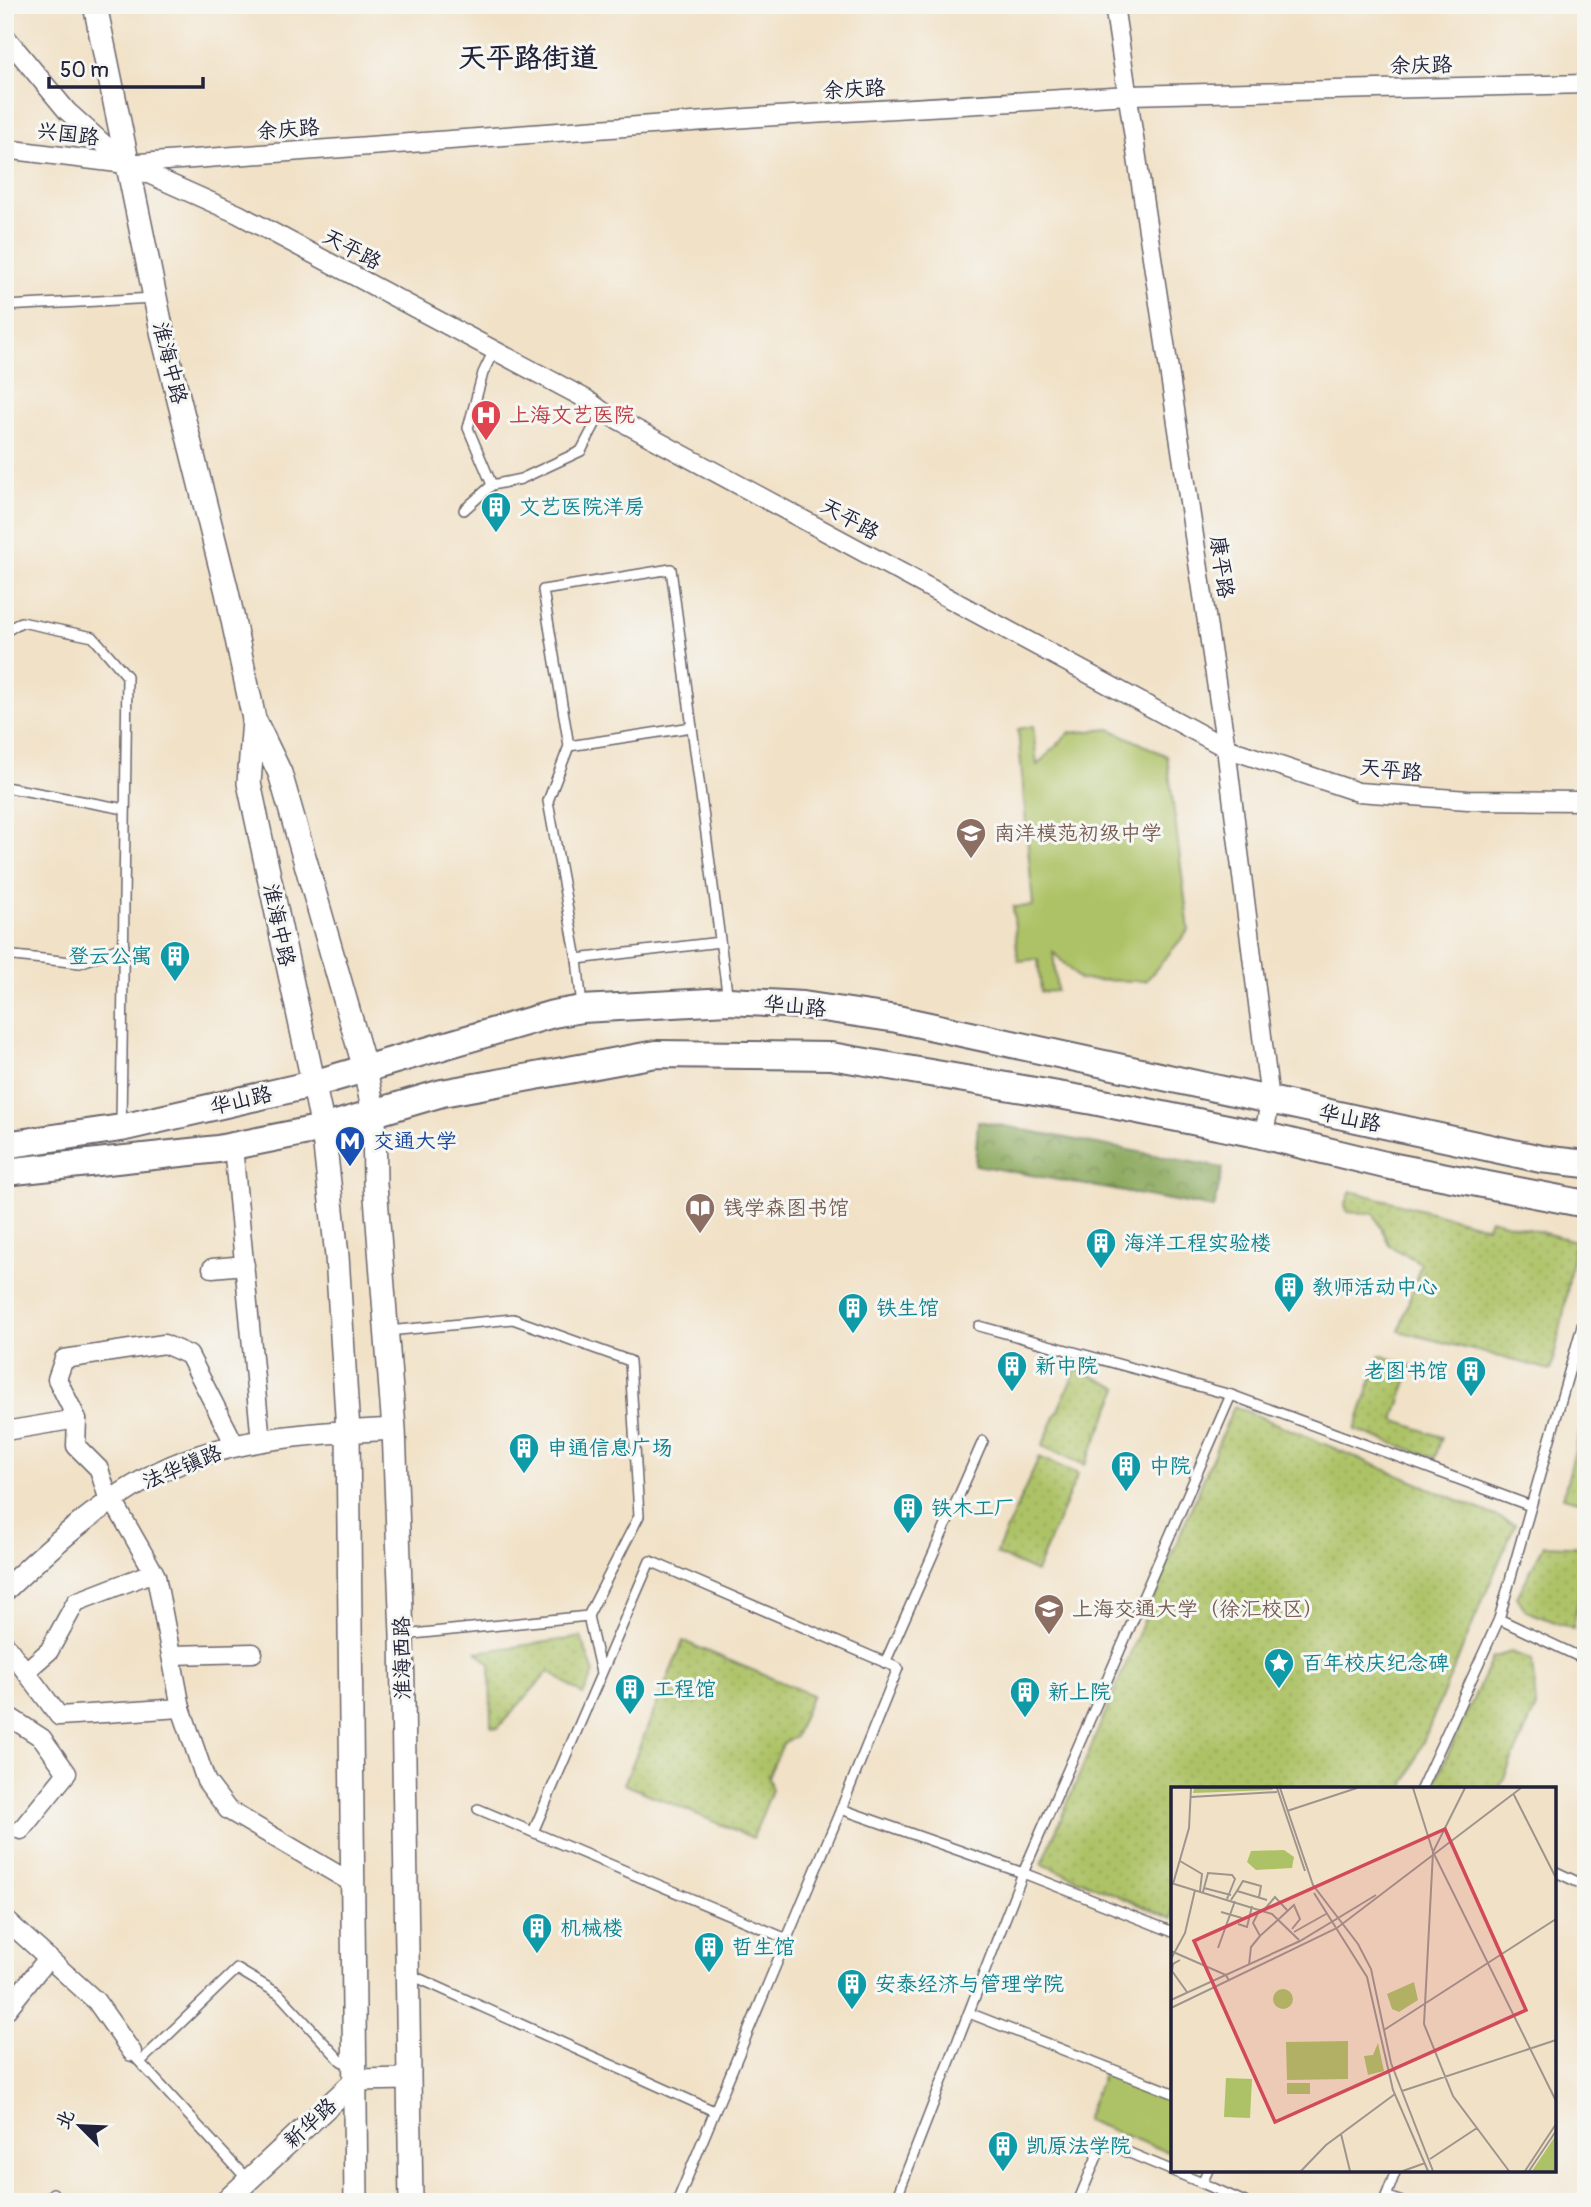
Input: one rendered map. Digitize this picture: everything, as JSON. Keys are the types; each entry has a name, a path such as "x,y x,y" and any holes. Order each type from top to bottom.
{"main road":[{"name":"淮海中路","path":"95,5 154,298 227,592 254,719 280,773 365,1069 374,1114"},
{"name":"淮海中路","path":"254,719 249,783 323,1128"},
{"name":"华山路","path":"5,1145 121,1128 313,1084 553,1014 582,1009 728,1001 803,1005 897,1019 1541,1159 1586,1164"},
{"name":"华山路","path":"5,1172 233,1146 323,1128 442,1093 656,1054 831,1056 1093,1101 1264,1136 1385,1165 1586,1204"},
{"name":"淮海西路","path":"374,1114 375,1184 394,1429 402,1635 411,2202"},
{"path":"323,1128 337,1256 348,1431 356,2202"}],"street":[{"name":"康平路","path":"1114,5 1226,748 1270,1100 1264,1136"},
{"path":"5,36 67,111 126,163"},
{"name":"余庆路","path":"126,163 760,117 1129,95 1586,84"},
{"name":"兴国路","path":"5,149 126,163"},
{"name":"天平路","path":"126,163 238,214 494,350 1226,748 1358,792 1468,800 1586,801"},
{"path":"233,1146 261,1442"},
{"path":"212,1268 245,1265"},
{"path":"236,1447 189,1355 164,1344 64,1359 57,1379 77,1419 76,1446 99,1469 111,1500 154,1572 181,1708 206,1781 228,1810 354,1884"},
{"path":"5,1431 77,1419"},
{"name":"法华镇路","path":"5,1590 55,1542 111,1500 151,1476 201,1456 261,1442 348,1431 394,1429"},
{"path":"26,1671 49,1651 76,1602 154,1572"},
{"path":"5,1644 59,1716 181,1708"},
{"path":"171,1655 253,1653"},
{"path":"5,1714 43,1738 67,1773 21,1830"},
{"path":"5,1919 96,2001 136,2057"},
{"path":"5,2012 48,1958"},
{"name":"新华路","path":"225,2202 356,2074 409,2079"}],"lane":[{"path":"5,306 154,298"},
{"path":"492,485 468,428 483,373 494,350"},
{"path":"464,510 492,485 521,479 581,451 602,411"},
{"path":"582,1009 577,959 548,801 569,746 542,590 671,569 728,1001"},
{"path":"5,632 21,622 93,637 127,676 121,1128"},
{"path":"569,746 692,727"},
{"path":"5,787 125,809"},
{"path":"577,959 720,942"},
{"path":"5,955 80,963 124,946"},
{"path":"1422,1787 1499,1619 1586,1312"},
{"path":"386,1331 513,1319 631,1362 639,1516 588,1616 601,1673"},
{"path":"979,1326 1231,1395 1531,1506"},
{"path":"895,2202 1023,1873 1231,1395"},
{"path":"886,1663 982,1441"},
{"path":"533,1832 650,1561 898,1668 677,2202"},
{"path":"402,1635 588,1616"},
{"path":"1499,1619 1586,1660"},
{"path":"478,1809 786,1939"},
{"path":"841,1809 1023,1873 1171,1931"},
{"path":"1556,1872 1586,1886"},
{"path":"248,2181 136,2057 237,1969 279,1994 356,2074"},
{"path":"407,1973 714,2111"},
{"path":"968,2013 1171,2092"},
{"path":"1078,2202 1103,2142 1171,2170"},
{"path":"1175,2172 1245,2202"},
{"path":"1202,2183 1207,2172"},
{"path":"1395,2172 1385,2199 1402,2202"},
{"path":"44,2202 53,2193"}],"green space":[{"path":"1033,726 1037,765 1069,733 1110,729 1167,756 1189,930 1146,981 1080,980 1053,952 1057,991 1041,992 1038,959 1018,961 1013,907 1033,906 1018,729"},
{"path":"978,1121 1223,1168 1214,1208 975,1165"},
{"path":"1351,1191 1487,1227 1490,1219 1575,1241 1563,1317 1551,1370 1399,1331 1421,1263 1390,1246 1374,1214 1347,1212 1345,1206"},
{"path":"1380,1355 1412,1366 1394,1420 1442,1437 1435,1458 1355,1430"},
{"path":"1076,1369 1119,1388 1085,1465 1042,1446"},
{"path":"1234,1406 1515,1524 1404,1787 1171,1787 1171,1918 1042,1864"},
{"path":"1586,1416 1586,1503 1563,1497"},
{"path":"1039,1457 1078,1474 1036,1572 996,1554"},
{"path":"1544,1545 1586,1547 1573,1629 1526,1611 1517,1597"},
{"path":"581,1637 594,1673 583,1695 549,1671 498,1728 491,1727 490,1664 477,1652"},
{"path":"683,1641 812,1695 795,1737 783,1744 768,1777 772,1790 753,1838 624,1784"},
{"path":"1511,1652 1532,1660 1536,1707 1500,1787 1433,1787 1492,1658"},
{"path":"1104,2072 1171,2098 1171,2153 1085,2120"}],"place":[{"name":"上海文艺医院","path":"486,442"},
{"name":"文艺医院洋房","path":"496,534"},
{"name":"南洋模范初级中学","path":"971,860"},
{"name":"登云公寓","path":"175,983"},
{"name":"交通大学","path":"350,1168"},
{"name":"钱学森图书馆","path":"700,1235"},
{"name":"海洋工程实验楼","path":"1101,1270"},
{"name":"教师活动中心","path":"1289,1314"},
{"name":"铁生馆","path":"853,1335"},
{"name":"新中院","path":"1012,1393"},
{"name":"老图书馆","path":"1471,1398"},
{"name":"申通信息广场","path":"524,1475"},
{"name":"中院","path":"1126,1493"},
{"name":"铁木工厂","path":"908,1535"},
{"name":"上海交通大学（徐汇校区）","path":"1049,1636"},
{"name":"百年校庆纪念碑","path":"1279,1690"},
{"name":"工程馆","path":"630,1716"},
{"name":"新上院","path":"1025,1719"},
{"name":"机械楼","path":"537,1955"},
{"name":"哲生馆","path":"709,1974"},
{"name":"安泰经济与管理学院","path":"852,2011"},
{"name":"凯原法学院","path":"1003,2173"}],"district":[{"name":"天平路街道","path":"528,57"}]}
